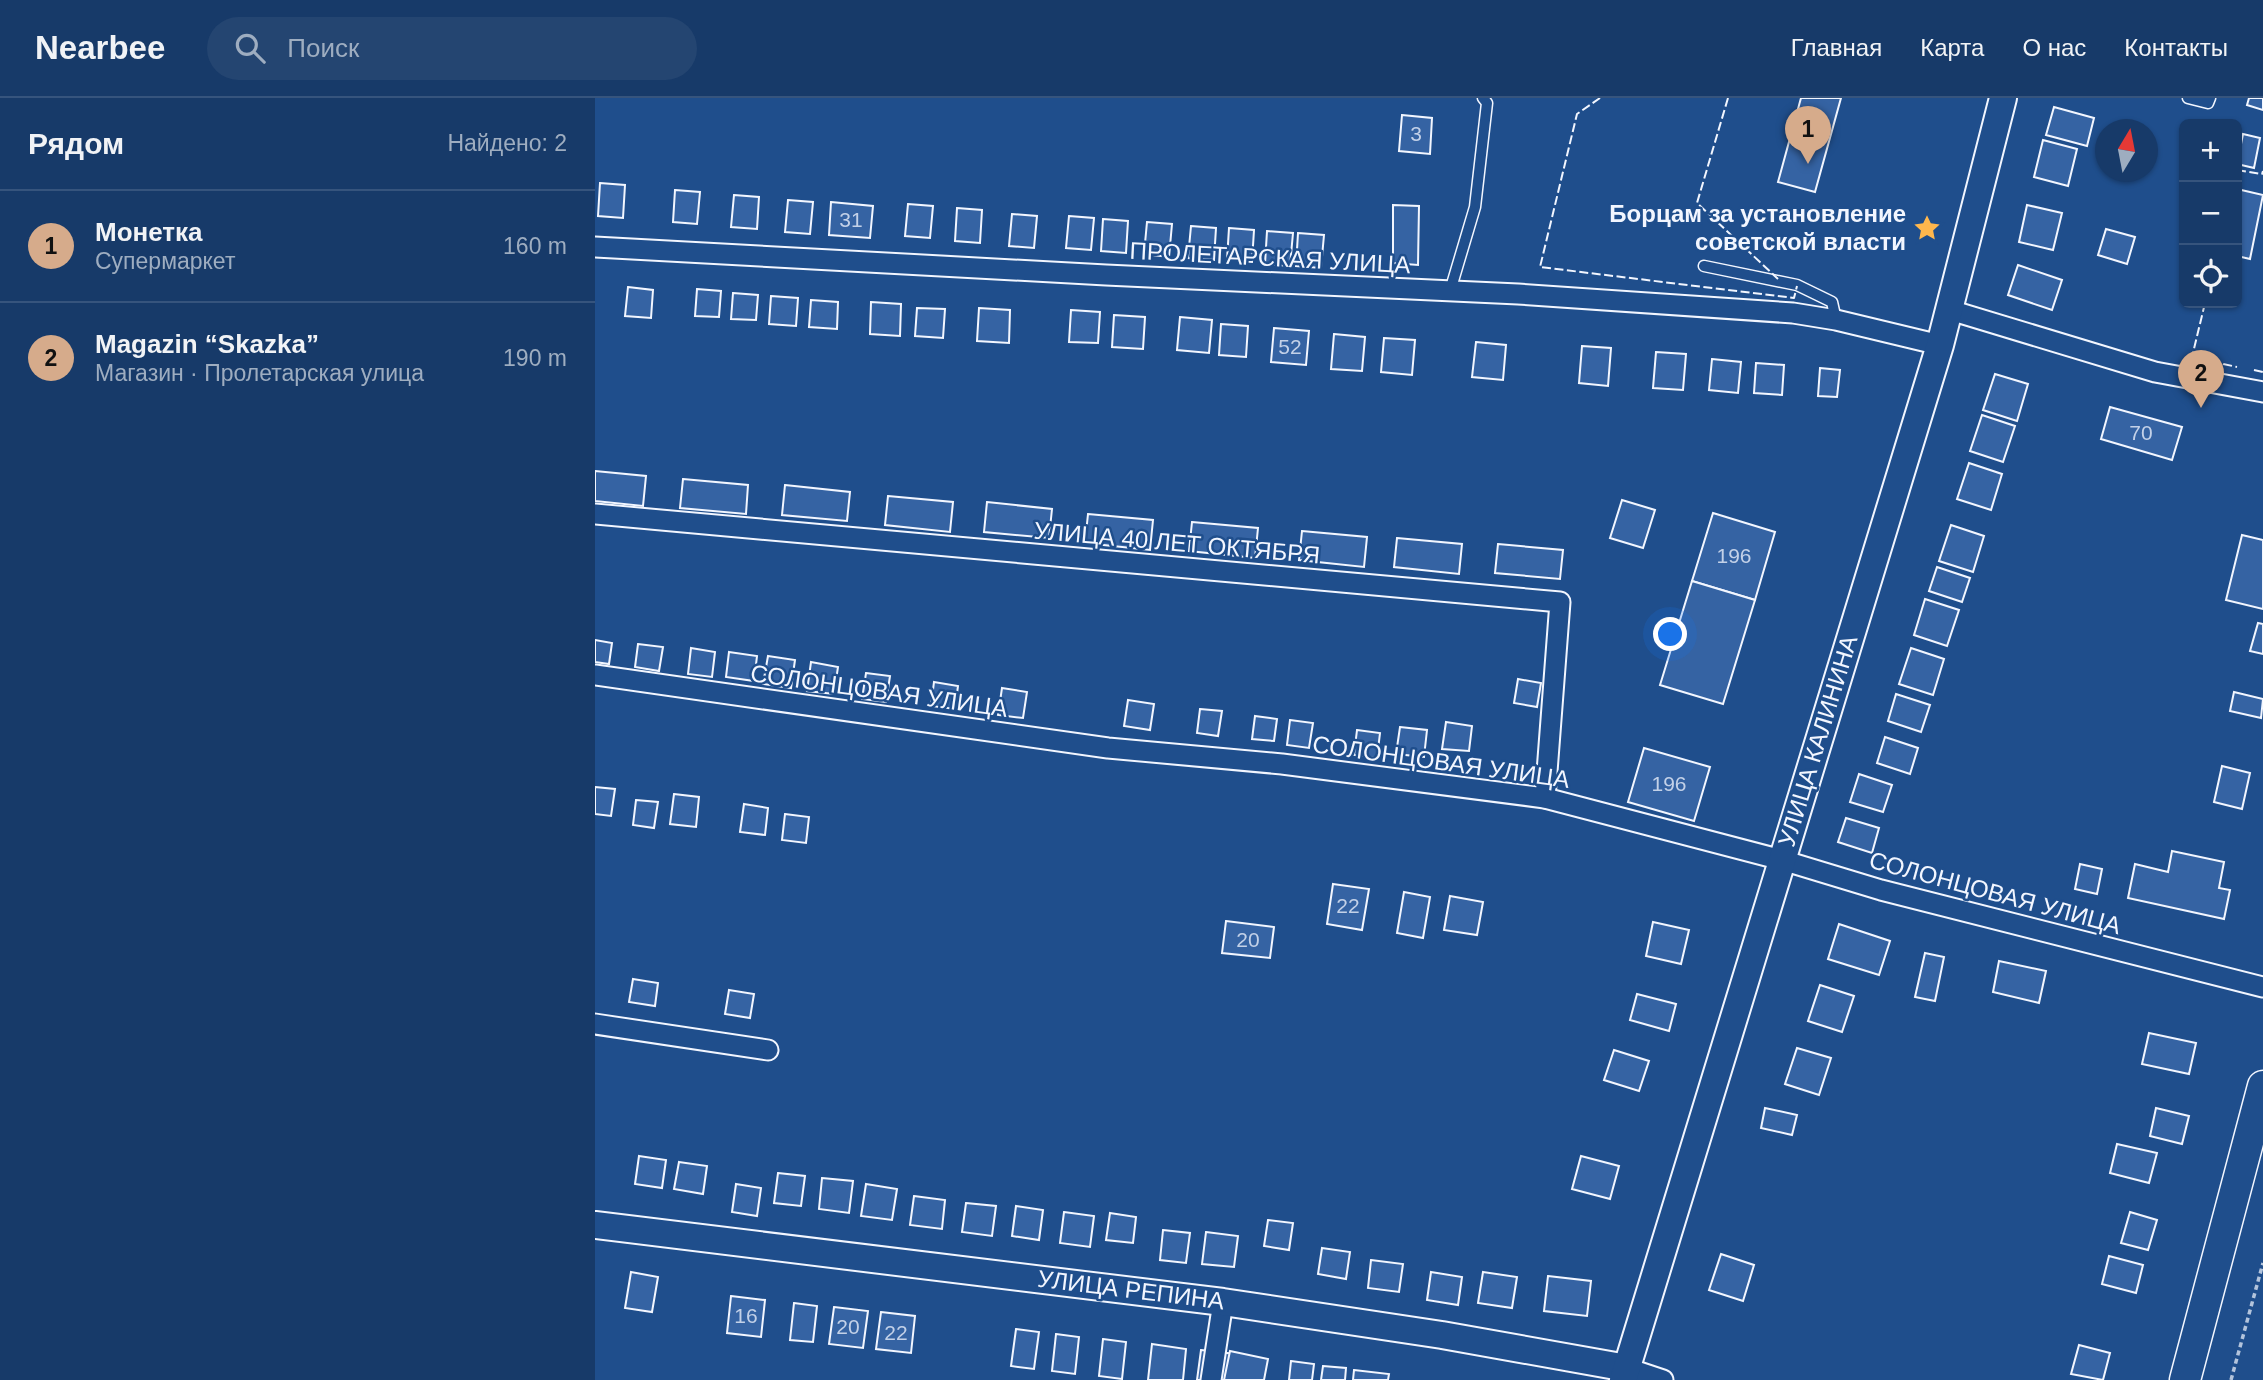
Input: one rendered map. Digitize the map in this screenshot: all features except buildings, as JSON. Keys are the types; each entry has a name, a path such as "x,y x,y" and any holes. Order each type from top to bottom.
{"main road":[{"path":"2185,1380 2263,1086"}],"street":[{"name":"УЛИЦА КАЛИНИНА","path":"1625,1374 1940,345 2003,98"},
{"name":"ПРОЛЕТАРСКАЯ УЛИЦА","path":"595,247 1450,291 1793,313 1836,320 1940,345"},
{"path":"1950,310 2155,372 2263,392"},
{"name":"УЛИЦА 40 ЛЕТ ОКТЯБРЯ","path":"595,514 1560,602 1545,798"},
{"name":"СОЛОНЦОВАЯ УЛИЦА","path":"595,675 1108,748 1282,764 1545,798 1782,860 1881,890 2263,988"},
{"path":"595,1024 768,1051"},
{"name":"УЛИЦА РЕПИНА","path":"595,1224 1223,1302 1442,1335 1663,1380"},
{"path":"1211,1380 1223,1302"}],"lane":[{"path":"1450,291 1475,207 1487,103 1483,98"},
{"path":"2189,98 2209,103 2210,98"},
{"path":"1704,266 1797,285 1832,302 1836,320"}],"path":[{"path":"2231,1380 2263,1263"}],"fence":[{"path":"1600,98 1577,114 1540,267 1794,298 1797,286"},
{"path":"1728,98 1697,203 1778,279"},
{"path":"2242,171 2262,174 2263,171"},
{"path":"2204,308 2192,357 2237,367"},
{"path":"2254,370 2263,372"}],"place":[{"name":"Монетка","path":"1808,164"},
{"name":"Борцам за установление советской власти","path":"1927,228"},
{"name":"Magazin “Skazka”","path":"2201,408"}]}
